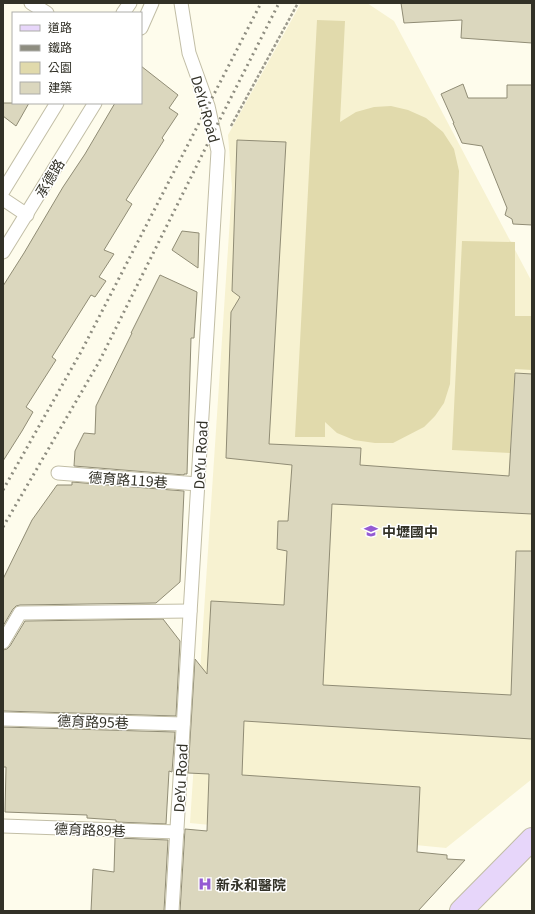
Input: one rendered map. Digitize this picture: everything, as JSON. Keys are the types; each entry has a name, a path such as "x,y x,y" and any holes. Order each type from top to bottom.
{"main road":[{"path":"461,911 532,838"}],"lane":[{"path":"30,3 45,12"},
{"path":"125,12 130,3"},
{"path":"142,26 152,3"},
{"name":"DeYu Road","path":"172,911 218,151 208,106 189,53 181,3"},
{"path":"3,191 56,104"},
{"name":"承德路","path":"3,252 94,104"},
{"path":"3,199 26,215"},
{"name":"德育路119巷","path":"58,473 198,484"},
{"path":"3,642 20,613 190,611"},
{"name":"德育路95巷","path":"3,719 183,724"},
{"name":"德育路89巷","path":"3,826 177,832"}],"path":[{"path":"218,151 298,3"}],"shaded area":[{"name":"中壢國中","path":"301,3 367,3 394,21 532,282 532,779 446,848 190,823 232,188 228,135"}],"green space":[{"path":"317,20 345,21 340,122 356,112 374,107 391,106 408,110 426,118 443,132 454,149 459,171 450,384 444,403 435,416 424,427 393,443 375,443 354,440 337,433 325,422 325,437 295,437"},
{"path":"462,241 515,242 515,316 532,316 532,370 515,369 510,453 452,450"}],"building":[{"path":"401,3 532,3 532,43 461,38 462,20 404,23"},
{"path":"142,67 178,95 169,108 178,114 162,138 164,140 126,200 132,204 104,250 114,254 99,277 106,281 95,297 91,295 52,357 56,360 26,407 33,412 3,461 3,286 63,187 85,154 114,104 142,104"},
{"path":"463,84 468,98 507,98 507,85 532,85 532,225 513,224 512,219 505,215 507,208 482,146 462,143 441,94"},
{"path":"3,103 28,104 16,126 3,116"},
{"path":"237,140 286,142 269,444 361,448 360,465 509,476 515,373 532,374 532,514 332,504 323,685 511,695 516,551 532,551 532,739 244,721 242,775 420,787 417,852 447,855 447,859 465,860 418,911 180,911 185,829 207,831 209,774 188,773 195,659 207,674 211,601 284,605 287,551 277,549 278,521 288,521 292,465 226,458 231,312 240,297 232,291"},
{"path":"182,231 199,233 198,268 172,250"},
{"path":"160,275 197,292 194,338 191,338 187,474 184,475 74,466 75,451 84,433 95,434 96,406"},
{"path":"72,482 184,491 180,582 156,603 20,605 13,609 3,626 3,579 32,520 57,485 72,485"},
{"path":"163,619 180,641 176,716 3,711 3,650 10,646 25,621"},
{"path":"3,727 175,732 172,772 169,771 166,824 116,822 116,820 87,818 87,815 5,812 6,767 3,767"},
{"path":"115,838 168,840 164,911 91,911 93,869 114,872"}],"railway":[{"path":"3,490 82,350 261,3"},
{"path":"3,527 99,362 279,3"}],"place":[{"name":"中壢國中","path":"371,531"},
{"name":"新永和醫院","path":"205,884"}]}
